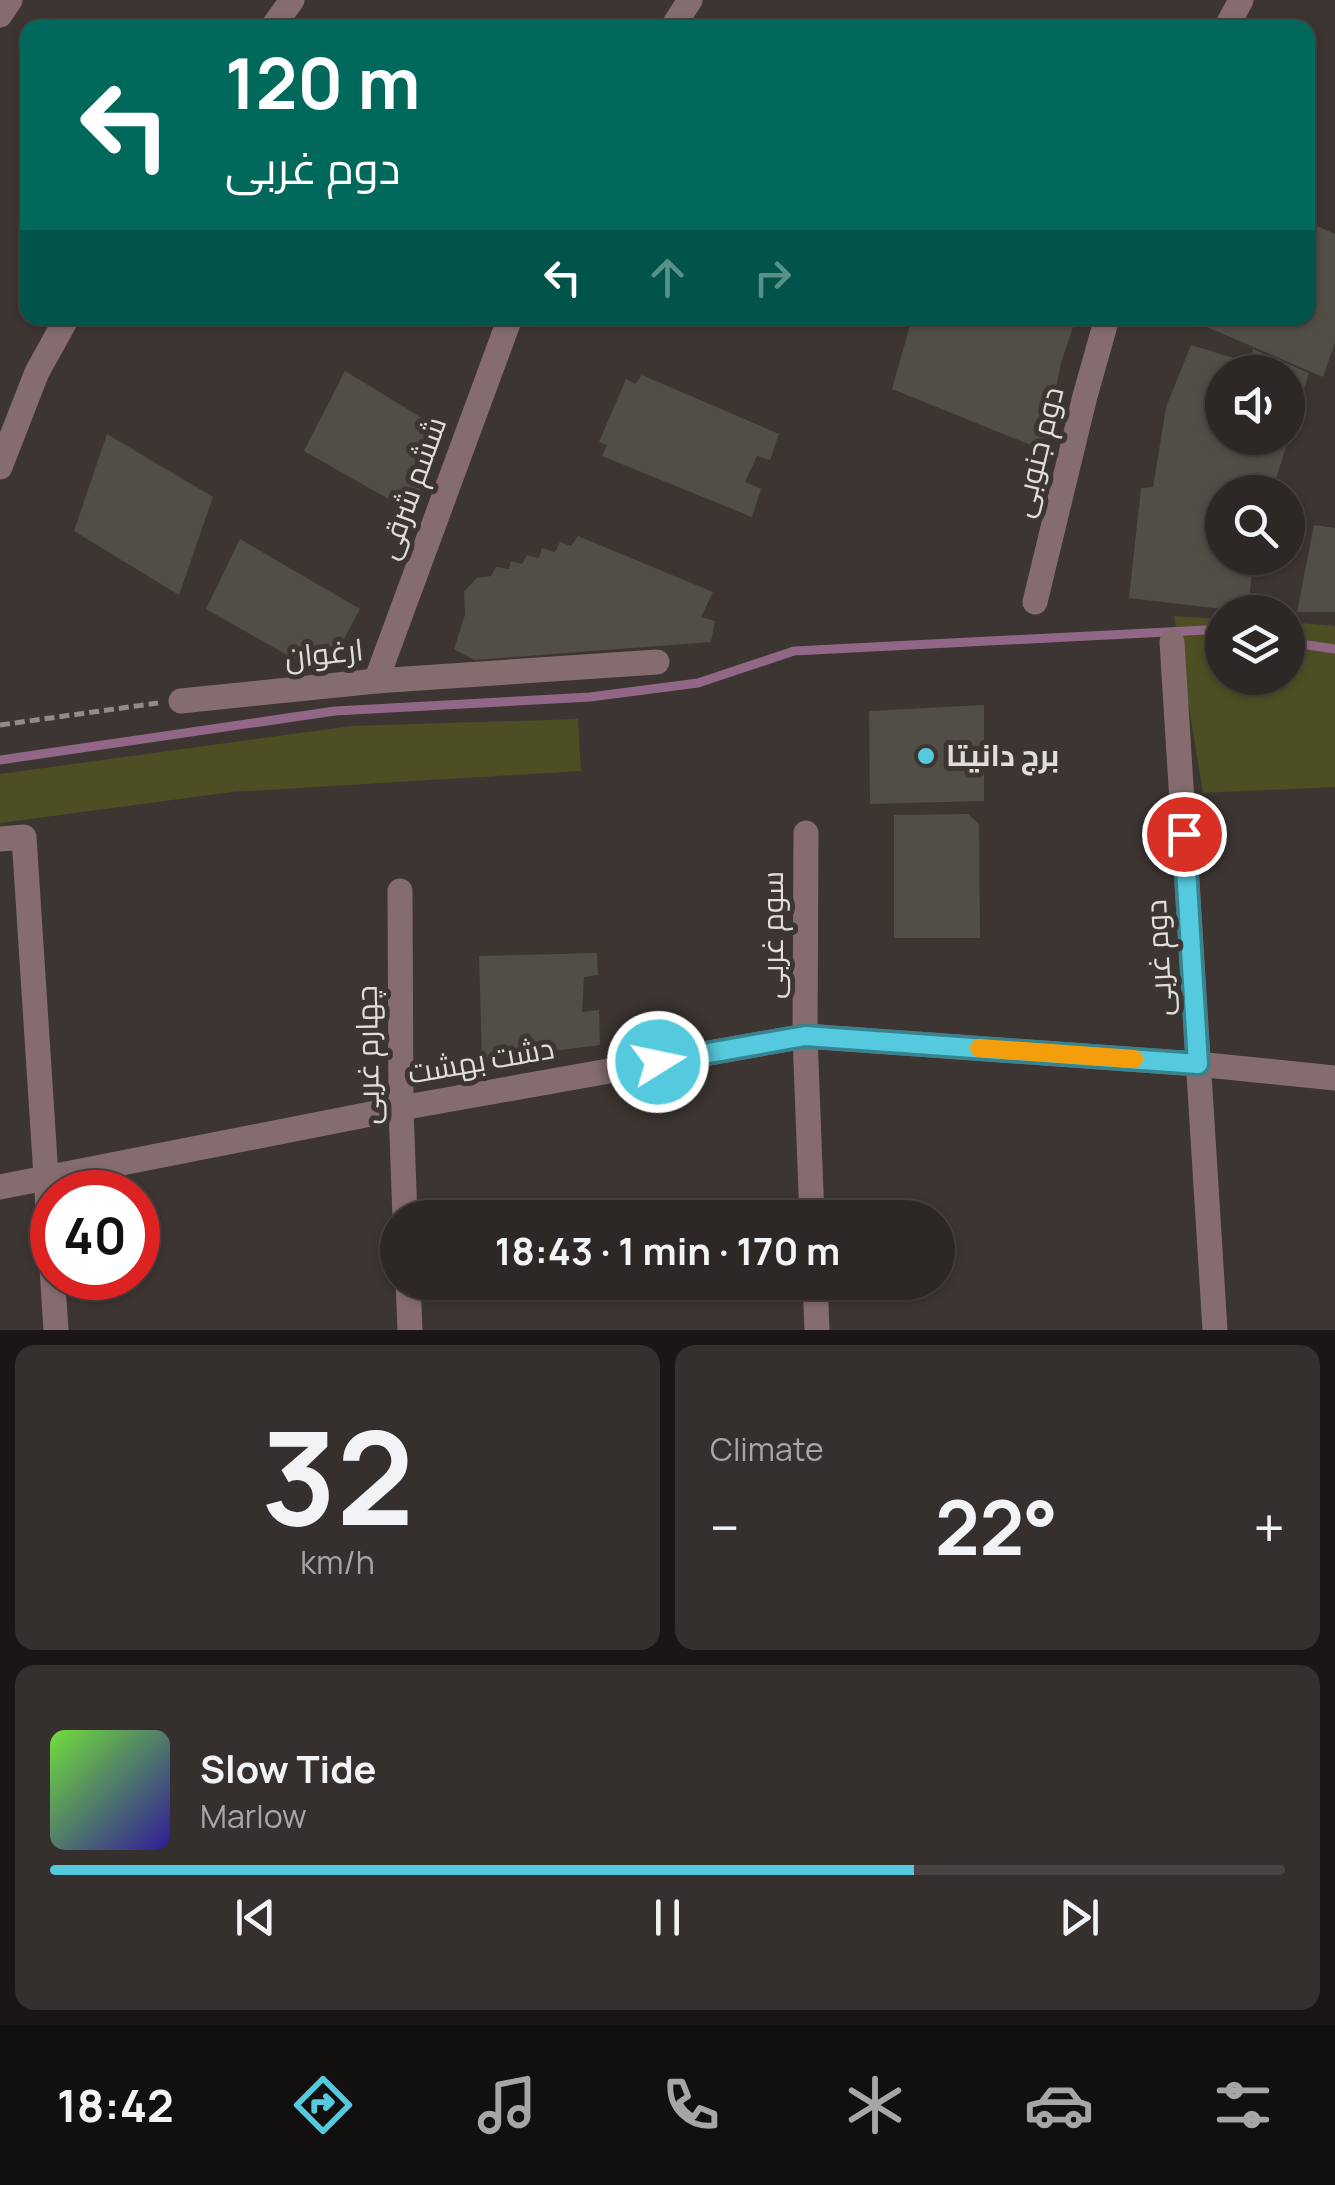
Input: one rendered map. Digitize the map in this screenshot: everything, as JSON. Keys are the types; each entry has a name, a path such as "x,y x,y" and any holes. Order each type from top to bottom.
{"street":[{"path":"0,15 10,0"},
{"path":"0,468 37,372 62,325"},
{"name":"ششم شرقی","path":"376,681 507,325"},
{"name":"دوم جنوبی","path":"1036,602 1084,396 1105,325"},
{"name":"دوم غربی","path":"1172,642 1214,1330"},
{"name":"ارغوان","path":"181,701 376,681 656,662"},
{"name":"سوم غربی","path":"806,833 805,1036 811,1200"},
{"path":"12,838 44,1170"},
{"name":"چهارم غربی","path":"400,892 404,1200"},
{"name":"دشت بهشت","path":"86,1170 400,1108 805,1036 1198,1064 1335,1078"},
{"name":"دشت بهشت","path":"0,1187 30,1181"},
{"path":"54,1300 56,1330"},
{"path":"409,1300 410,1330"},
{"path":"816,1300 817,1330"}],"path":[{"path":"0,725 181,701"}],"shaded area":[{"path":"1174,616 1205,618 1205,695 1305,695 1305,623 1335,626 1335,787 1203,793"},
{"path":"578,719 581,771 232,792 0,823 0,774 352,726"}],"building":[{"path":"1315,225 1335,234 1335,343 1323,377 1305,369 1305,355 1272,355 1202,325 1315,325"},
{"path":"910,325 1074,325 1061,363 1043,450 892,389"},
{"path":"1191,345 1224,355 1205,355 1205,455 1284,455 1277,475 1205,475 1205,575 1251,575 1250,595 1205,595 1205,607 1129,598 1141,488 1153,487 1166,407"},
{"path":"345,371 445,432 413,513 304,451"},
{"path":"642,375 779,434 770,460 757,456 745,482 761,489 752,517 602,456 607,445 599,442 626,379 635,384"},
{"path":"107,434 213,497 179,595 74,531"},
{"path":"1314,525 1335,528 1335,612 1305,612 1305,595 1300,595"},
{"path":"578,536 713,592 701,617 715,621 711,642 474,660 454,649 465,615 464,591 477,578 491,576 496,567 509,569 511,561 522,564 527,555 539,558 542,548 555,552 560,542 571,546"},
{"path":"240,539 360,609 324,676 206,609"},
{"name":"برج دانیتا","path":"984,705 984,801 870,804 869,711"},
{"path":"968,814 979,824 980,938 894,938 894,815"},
{"path":"597,953 598,975 584,977 582,1012 599,1010 600,1045 482,1060 479,956"}],"waterway":[{"path":"0,760 335,711 590,697 698,683 794,651 1205,630"},
{"path":"1305,645 1335,649"}],"slow traffic":[{"path":"979,1048 1134,1059"}],"place":[{"name":"برج دانیتا","path":"926,756"}],"route":[{"path":"658,1062 805,1036 1198,1064 1184,834"}]}
